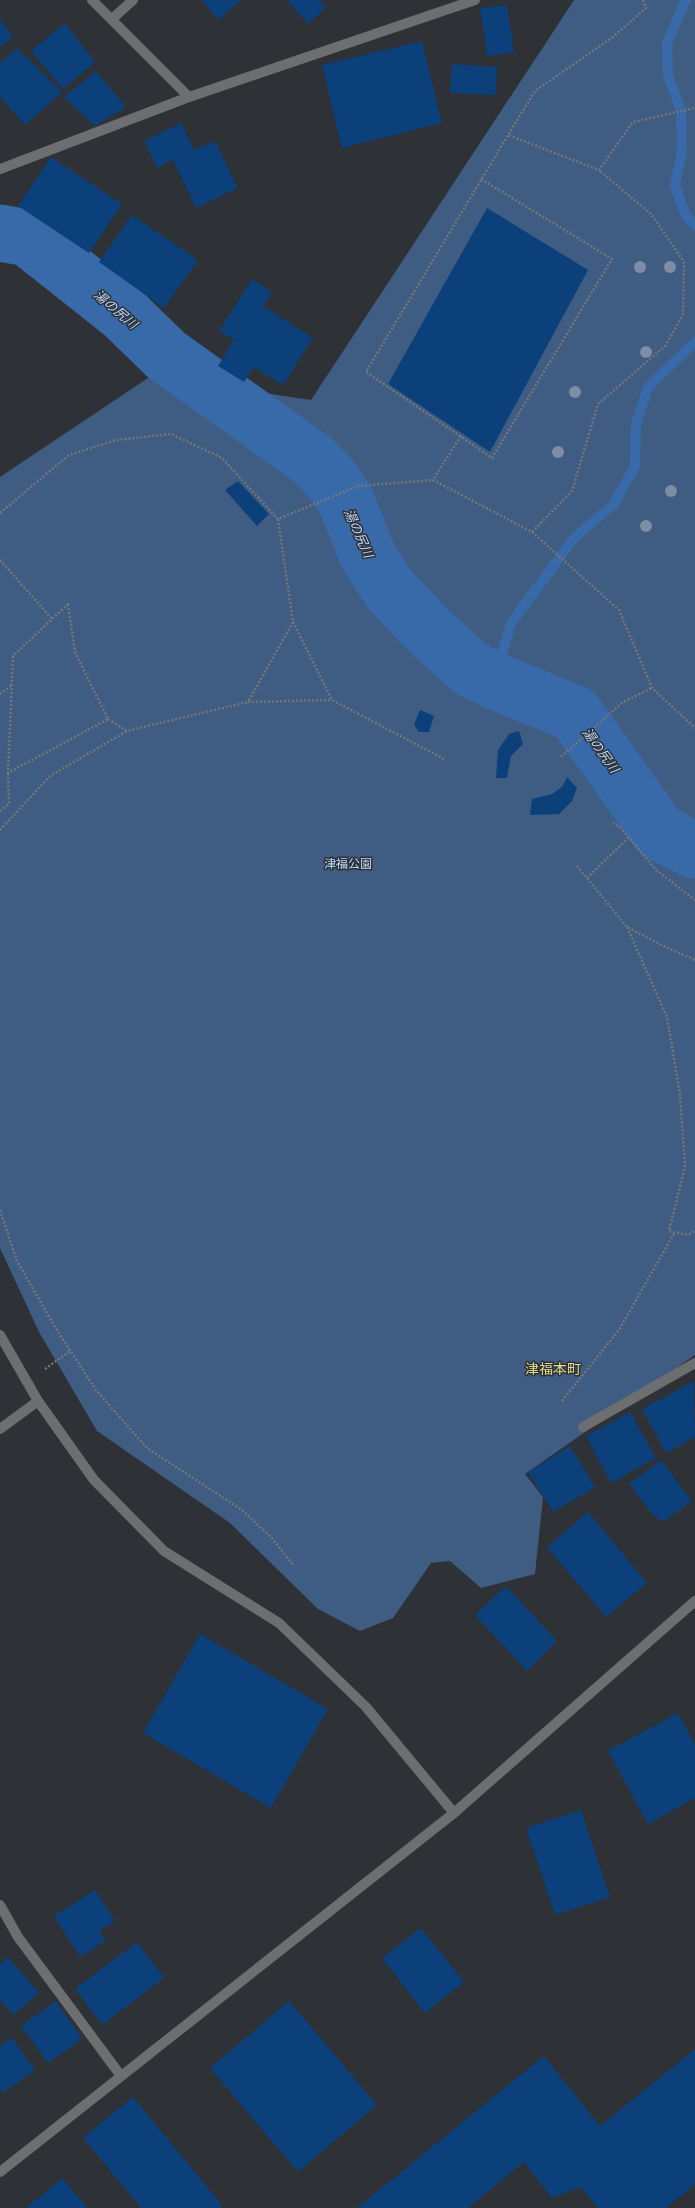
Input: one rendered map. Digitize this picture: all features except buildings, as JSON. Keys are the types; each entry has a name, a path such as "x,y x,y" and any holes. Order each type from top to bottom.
{"street":[{"path":"92,0 189,97"},
{"path":"112,19 133,0"},
{"path":"0,168 189,97 475,0"},
{"path":"0,1335 38,1401 94,1480 164,1551 279,1624 366,1707 454,1813"},
{"path":"583,1426 695,1363"},
{"path":"0,1429 38,1401"},
{"path":"0,2172 454,1813 695,1601"},
{"path":"0,1905 18,1936 121,2076"}],"path":[{"path":"481,180 612,259 492,458 366,372 481,180 508,135 535,91 614,37 646,8 643,0"},
{"path":"599,170 633,122 695,108"},
{"path":"508,135 599,170 652,215 684,262 682,316 665,346 598,404 572,491 532,532"},
{"path":"0,513 69,455 116,440 171,434 222,458 278,519 293,622 332,700"},
{"path":"433,480 461,436"},
{"path":"278,519 358,486 433,480 532,532 619,610 652,688 695,728"},
{"path":"0,560 52,619"},
{"path":"0,811 9,804 8,773 14,656 68,604 76,652 108,719 126,731"},
{"path":"248,702 293,622"},
{"path":"0,694 12,685"},
{"path":"561,757 623,702 652,688"},
{"path":"0,830 50,776 126,731 248,702 332,700 446,760"},
{"path":"8,773 108,719"},
{"path":"613,823 655,869 695,900"},
{"path":"587,878 628,838"},
{"path":"578,866 627,927 667,1017 680,1095 685,1166 669,1231 688,1235 695,1230"},
{"path":"627,927 665,948 695,960"},
{"path":"0,1210 17,1261 70,1351 96,1390 147,1448 242,1510 271,1537 294,1566"},
{"path":"562,1400 619,1330 675,1232"},
{"path":"27,1382 70,1351"}],"green space":[{"name":"津福公園","path":"574,0 695,0 695,1355 525,1474 543,1497 535,1574 481,1588 450,1561 431,1563 393,1618 360,1631 318,1609 230,1523 97,1431 39,1332 0,1248 0,477 151,376 311,400"}],"waterway":[{"path":"686,0 667,43 668,75 681,111 682,151 675,185 685,214 695,226"},
{"name":"湯の尻川","path":"0,233 28,238 125,315 166,355 313,460 333,481 345,499 368,556 390,590 429,631 471,669 500,683 575,714 660,833 695,850"},
{"path":"491,679 501,657 511,623 575,537 614,504 635,466 636,424 648,387 695,342"}],"district":[{"name":"津福本町","path":"553,1368"}]}
